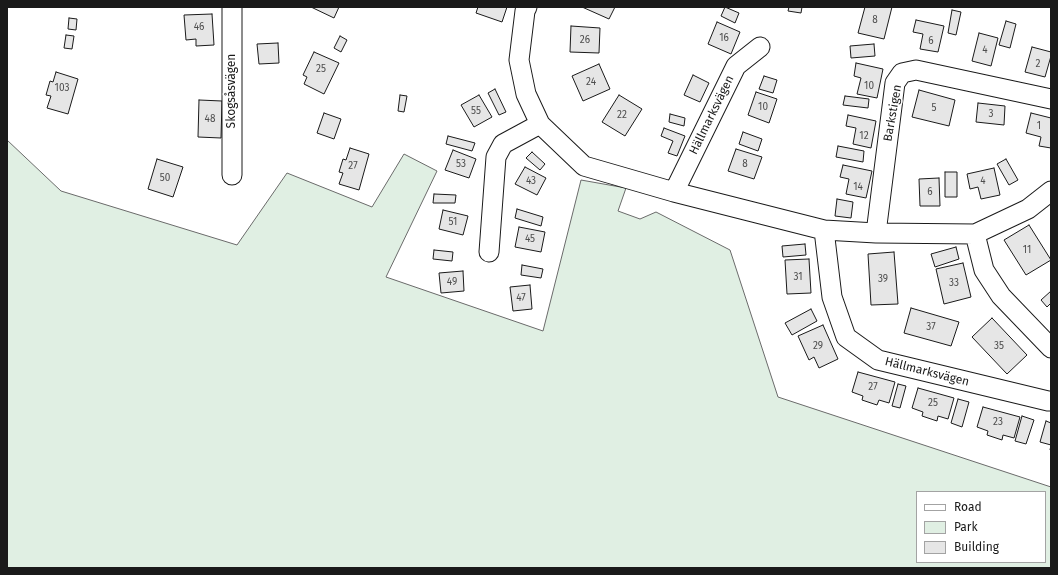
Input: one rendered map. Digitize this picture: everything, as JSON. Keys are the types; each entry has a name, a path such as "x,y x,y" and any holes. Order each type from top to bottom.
{"street":[{"name":"Skogsåsvägen","path":"232,7 232,175"},
{"path":"527,7 525,11 519,60 526,94 540,124 584,166 674,192 824,230 876,233 975,234 1028,209 1051,191"},
{"name":"Hällmarksvägen","path":"674,192 736,66 760,47"},
{"name":"Barkstigen","path":"876,233 895,83 902,73 916,70 1051,99"},
{"path":"489,252 496,157 503,144 540,124"},
{"name":"Hällmarksvägen","path":"824,230 832,297 846,337 878,360 1040,399 1051,400"},
{"path":"975,234 984,270 1002,296 1051,348"}],"green space":[{"path":"7,140 61,191 237,245 287,173 372,207 404,154 437,171 386,277 543,331 581,180 626,188 618,211 640,219 656,212 730,250 778,397 1051,487 1051,568 7,568"}],"building":[{"path":"311,7 339,7 334,18"},
{"path":"478,7 507,7 502,22 476,13"},
{"path":"582,7 615,7 609,19"},
{"path":"725,7 739,13 735,23 721,16"},
{"path":"789,7 802,7 801,13 788,11"},
{"path":"865,7 892,7 884,39 858,33"},
{"path":"952,10 961,12 956,35 948,33"},
{"path":"212,14 214,45 196,46 196,39 186,40 184,15"},
{"path":"69,18 77,19 76,30 68,29"},
{"path":"916,20 944,26 938,52 920,49 923,34 913,32"},
{"path":"1006,21 1016,24 1010,48 999,45"},
{"path":"717,22 740,32 731,54 708,44"},
{"path":"571,26 600,28 599,53 570,52"},
{"path":"979,33 998,38 991,66 972,61"},
{"path":"66,35 74,36 72,49 64,48"},
{"path":"340,36 347,40 341,52 334,48"},
{"path":"278,43 279,63 259,64 257,44"},
{"path":"874,44 875,56 851,58 850,46"},
{"path":"1032,47 1051,52 1045,77 1025,72"},
{"path":"314,52 339,63 324,94 304,84 307,77 303,75"},
{"path":"856,63 883,69 877,98 857,94 861,78 854,76"},
{"path":"599,64 610,89 583,101 572,76"},
{"path":"56,72 78,79 68,114 47,108 51,96 46,95 50,81 53,82"},
{"path":"693,75 709,83 700,102 684,95"},
{"path":"764,76 777,80 773,93 759,89"},
{"path":"495,89 506,112 499,115 488,93"},
{"path":"919,90 955,100 949,126 912,117"},
{"path":"756,92 777,99 769,123 748,115"},
{"path":"400,95 407,96 404,112 398,111"},
{"path":"479,95 492,117 474,127 461,105"},
{"path":"619,95 642,109 625,136 602,122"},
{"path":"845,96 869,99 868,108 843,105"},
{"path":"199,100 222,101 221,138 198,137"},
{"path":"978,103 1005,106 1004,125 976,122"},
{"path":"324,113 341,119 334,139 317,133"},
{"path":"1031,113 1051,118 1051,148 1039,146 1041,137 1026,133"},
{"path":"670,114 685,118 684,126 669,122"},
{"path":"848,115 876,121 871,148 853,144 856,128 846,126"},
{"path":"664,128 685,136 677,156 668,153 673,141 661,136"},
{"path":"743,132 762,139 758,151 739,144"},
{"path":"448,136 475,143 472,151 446,144"},
{"path":"838,146 864,151 863,162 836,157"},
{"path":"350,148 369,154 359,190 339,184 343,173 339,172 343,159 346,160"},
{"path":"736,149 762,157 754,179 728,171"},
{"path":"453,150 476,159 469,178 445,170"},
{"path":"532,152 545,164 540,170 526,158"},
{"path":"157,159 183,167 173,197 148,189"},
{"path":"1006,159 1018,180 1009,185 997,164"},
{"path":"843,165 872,171 866,198 846,194 849,179 840,177"},
{"path":"525,167 546,178 537,195 515,184"},
{"path":"994,168 1000,195 981,199 978,187 970,189 967,174"},
{"path":"945,172 957,172 957,197 945,197"},
{"path":"939,178 940,206 920,206 919,179"},
{"path":"434,194 456,195 455,203 433,203"},
{"path":"837,199 853,202 851,218 835,216"},
{"path":"517,209 543,217 541,226 515,218"},
{"path":"443,210 468,216 463,235 439,229"},
{"path":"1029,225 1051,260 1026,275 1004,240"},
{"path":"519,227 545,232 541,252 515,247"},
{"path":"805,244 806,255 783,257 782,246"},
{"path":"956,247 959,259 935,267 931,254"},
{"path":"434,250 453,252 452,261 433,259"},
{"path":"894,252 898,304 871,305 868,254"},
{"path":"809,259 811,293 787,294 785,260"},
{"path":"963,263 971,297 944,304 936,269"},
{"path":"522,265 543,269 541,278 521,275"},
{"path":"463,271 464,291 441,293 439,273"},
{"path":"530,285 532,309 513,311 510,287"},
{"path":"1051,291 1051,303 1047,307 1041,300"},
{"path":"911,308 959,322 951,346 904,333"},
{"path":"811,309 817,321 792,335 785,323"},
{"path":"992,318 1027,355 1007,374 972,337"},
{"path":"823,325 838,359 819,368 814,357 809,360 798,336"},
{"path":"858,372 895,382 889,403 879,400 877,405 862,400 863,396 852,392"},
{"path":"898,384 906,386 900,408 892,406"},
{"path":"918,388 954,398 948,419 938,416 937,421 922,416 923,412 912,408"},
{"path":"958,399 969,402 962,427 951,423"},
{"path":"983,407 1020,417 1014,438 1003,435 1002,440 987,435 988,431 977,427"},
{"path":"1022,416 1034,420 1026,444 1015,441"},
{"path":"1046,421 1051,423 1051,445 1040,442"}]}
